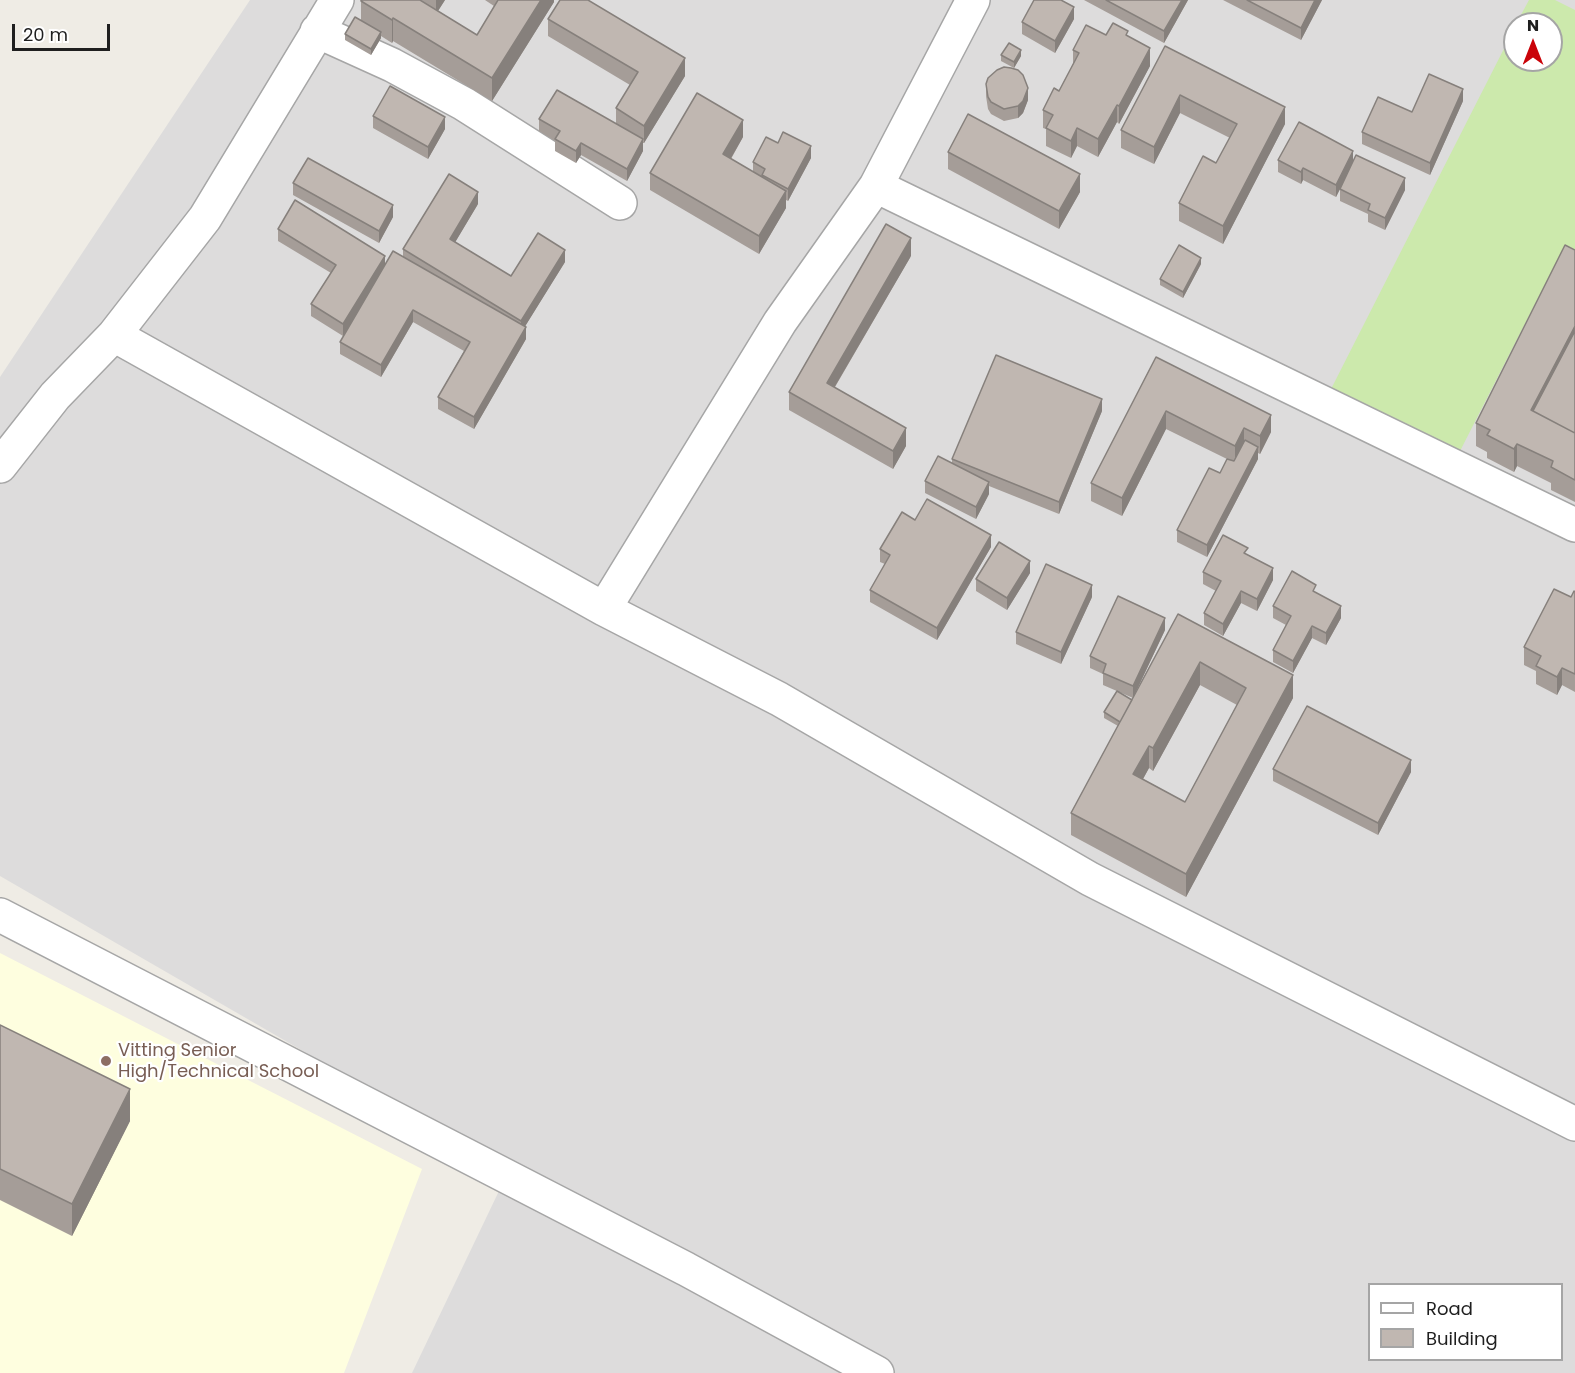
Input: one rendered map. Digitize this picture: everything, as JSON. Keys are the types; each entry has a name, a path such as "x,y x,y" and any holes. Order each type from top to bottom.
{"street":[{"path":"0,466 55,396 114,335 205,218 337,0"},
{"path":"604,609 780,322 876,186 973,0"},
{"path":"317,32 392,65 464,104 620,203"},
{"path":"876,186 1575,525"},
{"path":"114,335 604,609 779,699 1090,879 1575,1124"},
{"path":"0,915 686,1269 878,1373"}],"shaded area":[{"path":"250,0 1575,0 1575,1373 412,1373 509,1170 0,876 0,377"},
{"name":"Vitting Senior High/Technical School","path":"0,953 422,1169 344,1373 0,1373"}],"green space":[{"path":"1529,0 1555,0 1575,10 1575,264 1559,257 1458,455 1330,391 1503,51 1503,72 1563,72 1563,12 1522,12"}],"building":[{"path":"361,0 420,0 477,35 498,0 541,0 492,78"},
{"path":"560,0 588,0 685,58 644,126 616,108 638,72 548,19"},
{"path":"1034,0 1061,0 1074,7 1055,41 1022,22"},
{"path":"1106,0 1182,0 1164,31"},
{"path":"1247,0 1315,0 1301,28"},
{"path":"355,17 381,32 371,49 345,34"},
{"path":"1113,23 1128,31 1126,35 1150,48 1119,106 1117,105 1098,139 1077,128 1071,141 1046,128 1053,115 1043,110 1054,88 1059,91 1079,53 1073,50 1086,25 1106,35"},
{"path":"1009,43 1021,50 1014,62 1001,55"},
{"path":"1165,46 1285,107 1223,226 1179,203 1203,156 1216,163 1237,124 1180,95 1154,147 1121,130"},
{"path":"1004,67 1018,70 1023,75 1028,88 1023,101 1018,106 1004,109 991,102 986,84 988,78"},
{"path":"1429,74 1463,89 1430,163 1362,132 1378,97 1412,112"},
{"path":"390,86 445,117 428,147 373,116"},
{"path":"557,90 643,139 627,169 581,143 576,151 555,139 560,131 539,119"},
{"path":"697,93 743,120 723,154 786,191 759,236 650,173"},
{"path":"968,114 1080,174 1059,211 948,152"},
{"path":"1299,122 1353,151 1336,185 1303,168 1301,172 1278,160"},
{"path":"783,132 811,146 788,189 762,175 765,169 753,162 766,137 778,143"},
{"path":"1356,155 1405,178 1385,218 1368,210 1370,204 1340,189"},
{"path":"308,158 393,205 379,231 293,183"},
{"path":"449,174 478,192 450,239 511,276 538,233 565,250 521,321 403,249"},
{"path":"295,200 385,256 343,324 311,304 336,265 278,229"},
{"path":"886,224 911,238 827,383 906,428 893,451 789,392"},
{"path":"1179,245 1201,258 1183,292 1160,279"},
{"path":"1565,245 1575,250 1575,326 1531,410 1575,433 1575,480 1551,467 1553,461 1517,444 1514,449 1487,435 1490,430 1476,423"},
{"path":"393,251 526,327 474,417 438,397 470,342 413,310 381,365 340,342"},
{"path":"1575,331 1575,433 1533,411"},
{"path":"996,355 1102,399 1059,502 952,459"},
{"path":"1156,357 1271,415 1260,436 1244,428 1235,446 1166,411 1122,498 1091,483"},
{"path":"1245,440 1258,447 1207,545 1177,530 1209,468 1220,473 1227,459 1234,461"},
{"path":"938,456 989,482 976,507 925,481"},
{"path":"927,499 991,535 937,628 870,590 890,555 880,549 902,512 915,520"},
{"path":"1223,535 1248,548 1244,553 1273,568 1257,599 1241,591 1223,624 1204,613 1221,581 1203,572"},
{"path":"999,542 1030,561 1007,598 976,579"},
{"path":"1046,564 1092,585 1061,652 1016,632"},
{"path":"1292,571 1316,585 1313,591 1341,606 1326,633 1312,626 1293,661 1273,650 1291,616 1273,606"},
{"path":"1554,589 1571,597 1575,592 1575,674 1562,668 1557,677 1536,666 1541,656 1524,647"},
{"path":"1118,596 1165,618 1133,686 1103,673 1106,664 1090,656"},
{"path":"1178,614 1293,675 1186,874 1071,813","holes":["1200,662 1246,688 1185,802 1133,774 1149,746 1153,748"]},
{"path":"1117,691 1132,700 1120,722 1104,712"},
{"path":"1307,706 1411,760 1378,823 1273,769"},
{"path":"0,1025 130,1089 72,1204 0,1169"}],"place":[{"name":"Vitting Senior High/Technical School","path":"106,1061"}]}
